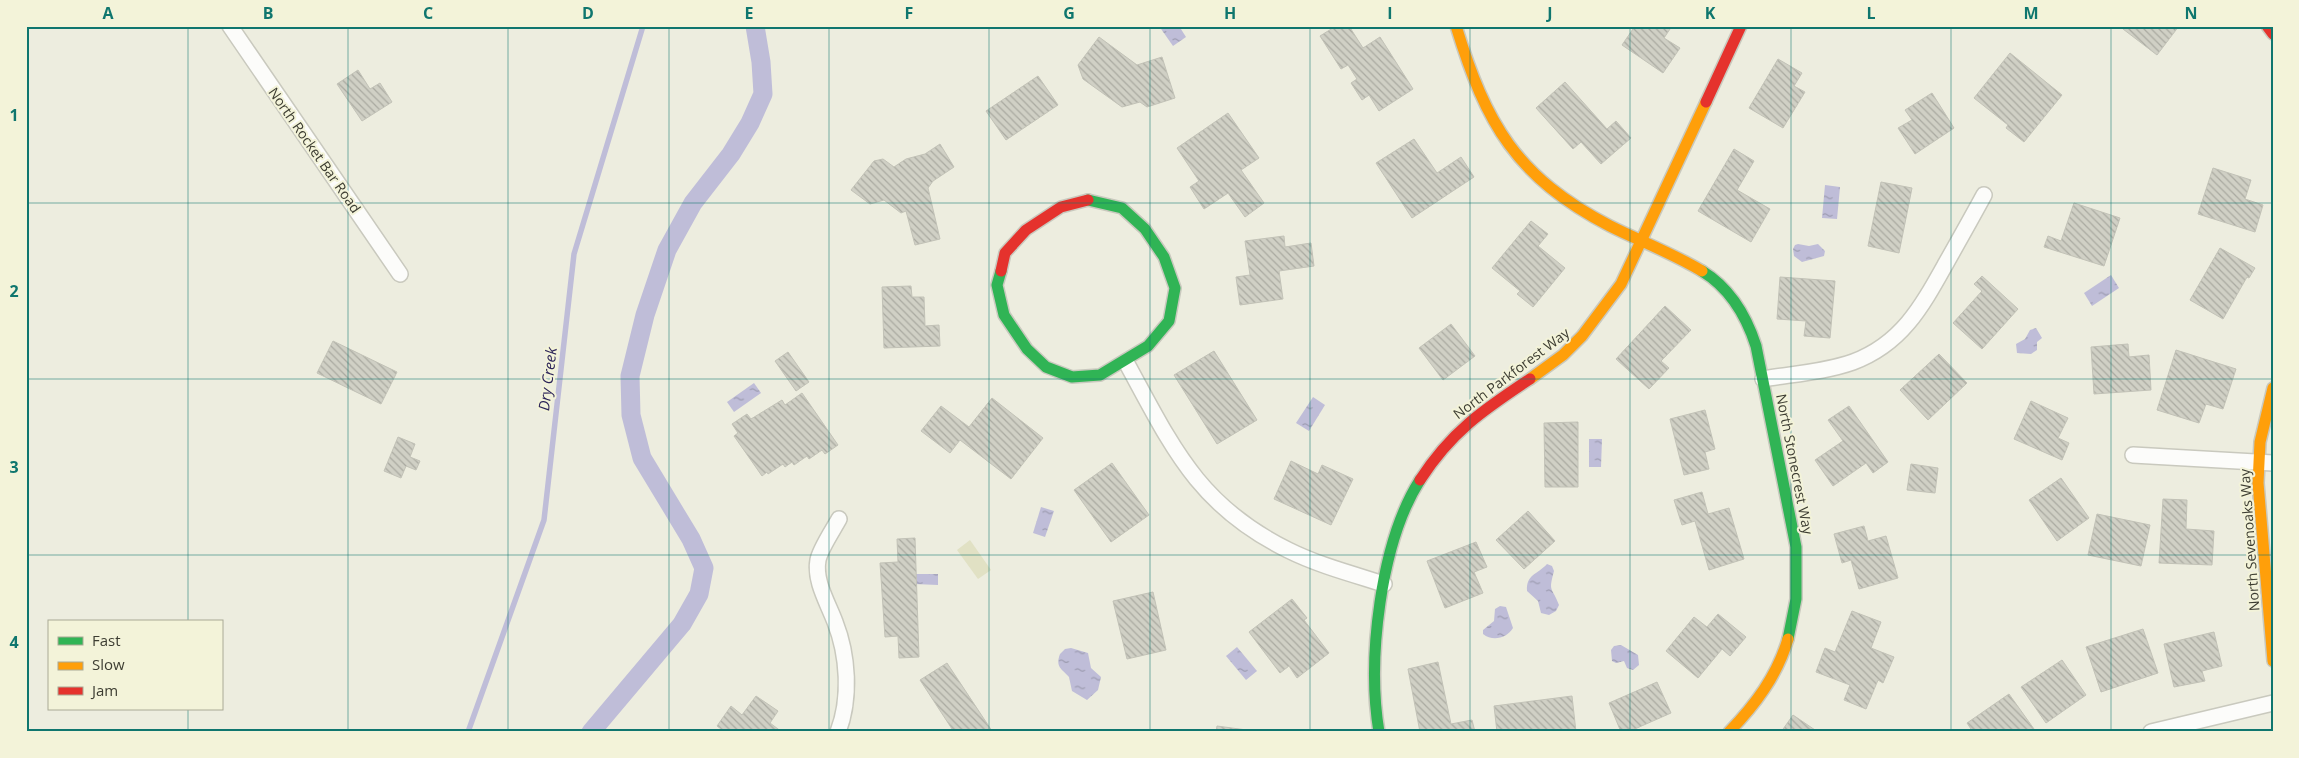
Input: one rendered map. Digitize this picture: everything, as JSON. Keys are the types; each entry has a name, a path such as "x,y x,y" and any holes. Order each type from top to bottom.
{"street":[{"name":"North Rocket Bar Road","path":"230,26 400,274"},
{"name":"North Stonecrest Way","path":"1456,26 1478,96 1498,132 1538,179 1571,204 1642,241 1696,266 1728,292 1750,326 1763,379 1796,546 1798,593 1793,627 1781,661 1764,693 1741,721 1729,732"},
{"name":"North Parkforest Way","path":"1379,732 1373,687 1373,657 1390,551 1399,521 1414,488 1431,462 1452,437 1473,418 1552,364 1580,339 1604,311 1621,284 1642,241 1741,26"},
{"path":"2267,26 2273,34"},
{"path":"1763,379 1852,362 1870,354 1899,334 1925,302 1984,195"},
{"path":"1088,200 1122,208 1145,229 1164,257 1175,288 1169,321 1148,346 1126,362 1100,375 1072,377 1046,367 1027,349 1004,314 997,285 1005,253 1026,230 1061,207 1088,200"},
{"path":"1126,362 1176,453 1198,483 1227,512 1255,533 1289,551 1384,584"},
{"name":"North Sevenoaks Way","path":"2273,388 2260,442 2266,462 2258,483 2273,661"},
{"path":"2133,455 2266,462"},
{"path":"838,732 842,723 847,683 842,645 835,622 820,589 818,560 839,519"},
{"path":"2151,732 2273,703"}],"green space":[{"path":"970,540 991,570 978,579 957,550"}],"water":[{"path":"1159,26 1179,26 1186,37 1173,46"},
{"path":"1825,185 1840,187 1837,219 1822,218"},
{"path":"1798,244 1809,246 1818,244 1825,251 1824,256 1802,262 1794,256 1793,249"},
{"path":"2111,275 2119,288 2092,306 2084,293"},
{"path":"2036,328 2042,338 2037,342 2037,350 2031,354 2017,353 2016,344 2025,339 2030,330"},
{"path":"754,383 761,393 734,412 727,402"},
{"path":"1313,397 1325,405 1309,431 1296,423"},
{"path":"1589,439 1602,439 1601,467 1589,467"},
{"path":"1041,507 1054,511 1045,537 1033,533"},
{"path":"1547,564 1552,566 1554,571 1551,586 1559,605 1556,611 1549,615 1541,613 1538,601 1527,591 1530,578"},
{"path":"914,574 938,574 938,585 914,584"},
{"path":"1500,606 1506,607 1513,628 1500,638 1491,638 1483,634 1483,630 1494,621 1495,609"},
{"path":"1621,645 1638,655 1639,665 1633,670 1627,668 1624,661 1616,663 1612,661 1611,650 1614,646"},
{"path":"1237,647 1257,671 1246,680 1226,656"},
{"path":"1071,648 1088,653 1091,668 1101,677 1098,690 1087,700 1072,691 1069,677 1062,670 1058,662 1060,654 1065,649"}],"building":[{"path":"1336,26 1349,26 1363,48 1380,37 1413,89 1379,111 1369,95 1362,100 1351,83 1357,79 1348,65 1341,69 1320,36"},
{"path":"1635,26 1672,26 1664,38 1680,48 1663,73 1622,45"},
{"path":"2125,26 2179,26 2157,55 2123,29"},
{"path":"1099,37 1137,65 1162,57 1175,98 1147,107 1140,102 1122,107 1083,79 1078,65"},
{"path":"2010,53 2062,95 2024,142 2006,128 2008,125 1974,98"},
{"path":"1778,59 1802,73 1794,86 1805,92 1783,128 1749,108"},
{"path":"358,70 370,89 380,83 392,102 362,121 337,84"},
{"path":"1038,76 1058,105 1006,140 986,111"},
{"path":"1565,82 1607,129 1616,121 1631,138 1601,164 1581,142 1573,149 1536,108"},
{"path":"1932,93 1954,128 1915,154 1898,128 1912,120 1905,110"},
{"path":"1228,113 1259,158 1241,170 1264,203 1245,217 1228,193 1204,209 1190,187 1199,181 1177,148"},
{"path":"1414,139 1437,173 1461,157 1474,177 1412,218 1376,163"},
{"path":"940,144 954,167 933,181 928,188 940,239 915,245 906,211 901,213 884,200 870,204 851,190 874,161 883,159 894,167 906,159 925,154"},
{"path":"1734,149 1754,161 1737,190 1770,209 1751,242 1698,211"},
{"path":"2213,168 2251,180 2245,199 2263,205 2255,232 2198,214"},
{"path":"1881,182 1912,188 1899,253 1868,246"},
{"path":"2074,203 2120,218 2104,266 2044,247 2048,236 2061,241"},
{"path":"1531,221 1548,234 1538,246 1565,268 1533,307 1517,294 1520,291 1492,268"},
{"path":"1284,236 1285,247 1311,243 1314,266 1279,271 1283,299 1240,305 1236,277 1250,275 1245,241"},
{"path":"2220,248 2255,268 2249,278 2247,277 2223,319 2190,300"},
{"path":"1982,276 2018,309 1982,349 1953,323 1982,291 1974,284"},
{"path":"1780,277 1835,281 1830,338 1804,336 1806,321 1777,319"},
{"path":"911,286 912,297 924,297 925,326 939,325 940,346 884,348 882,287"},
{"path":"1665,306 1691,330 1661,361 1669,368 1649,389 1616,359"},
{"path":"1451,324 1475,356 1443,380 1419,348"},
{"path":"333,341 397,372 381,404 317,373"},
{"path":"2128,344 2129,357 2149,355 2151,390 2094,394 2091,347"},
{"path":"2176,350 2236,369 2223,409 2206,404 2199,423 2157,410"},
{"path":"1214,351 1257,420 1217,444 1174,375"},
{"path":"788,352 809,382 796,391 775,361"},
{"path":"1939,354 1967,383 1928,420 1900,390"},
{"path":"802,393 838,445 825,454 822,450 809,459 807,456 794,465 792,462 785,467 783,464 762,476 734,436 738,433 732,424 747,414 751,419 782,400 785,405"},
{"path":"992,398 1043,438 1011,479 960,440 950,453 921,431 941,406 969,427"},
{"path":"2031,401 2068,418 2058,438 2069,443 2062,460 2014,439"},
{"path":"1849,406 1888,462 1873,473 1866,463 1833,486 1815,460 1843,441 1828,420"},
{"path":"1705,410 1715,449 1705,452 1709,469 1684,475 1670,419"},
{"path":"1578,422 1578,487 1545,487 1544,423"},
{"path":"398,437 415,444 410,457 420,461 416,470 406,466 401,478 384,471"},
{"path":"1291,461 1318,474 1322,465 1353,479 1331,525 1274,499"},
{"path":"1112,463 1149,515 1111,542 1074,490"},
{"path":"1911,464 1938,468 1935,493 1907,490"},
{"path":"2061,478 2089,518 2057,541 2029,500"},
{"path":"1702,492 1708,514 1729,508 1744,559 1709,570 1695,521 1682,525 1674,500"},
{"path":"2163,499 2187,500 2186,529 2214,531 2212,565 2159,563"},
{"path":"1528,511 1555,541 1524,569 1496,540"},
{"path":"2097,514 2150,525 2141,566 2088,555"},
{"path":"1864,526 1868,541 1886,536 1898,578 1859,589 1851,560 1842,563 1834,534"},
{"path":"915,538 919,657 899,658 898,636 885,637 880,563 898,562 897,539"},
{"path":"1476,542 1487,567 1474,572 1483,593 1445,608 1427,561"},
{"path":"1153,592 1166,650 1127,659 1113,601"},
{"path":"1292,599 1307,618 1304,620 1329,653 1297,678 1289,666 1280,673 1249,632"},
{"path":"1852,611 1881,622 1871,648 1894,657 1883,683 1878,680 1866,709 1844,700 1850,685 1816,672 1825,648 1835,652"},
{"path":"1718,614 1746,637 1730,656 1722,649 1698,678 1666,651 1694,617 1707,627"},
{"path":"2143,629 2158,673 2101,692 2086,647"},
{"path":"2214,632 2222,666 2202,671 2205,681 2174,687 2164,644"},
{"path":"2062,660 2086,695 2046,723 2021,687"},
{"path":"1438,662 1451,724 1472,720 1475,732 1420,732 1408,669"},
{"path":"947,663 992,731 954,732 920,680"},
{"path":"1657,682 1671,713 1628,732 1621,732 1609,703"},
{"path":"2009,694 2034,729 2031,732 1973,732 1967,723"},
{"path":"756,696 778,711 770,723 782,732 725,732 717,726 731,706 742,715"},
{"path":"1572,696 1576,732 1497,732 1494,706"},
{"path":"1793,715 1818,732 1781,732"},
{"path":"1217,726 1254,731 1254,732 1216,732"}],"waterway":[{"name":"Dry Creek","path":"468,732 544,520 574,254 643,26"},
{"path":"591,732 682,624 699,594 704,568 691,539 642,458 631,415 630,376 645,315 667,250 693,203 731,154 750,123 763,94 761,62 755,26"}],"traffic: fast":[{"path":"1001,271 997,285 1004,315 1027,349 1046,367 1072,377 1100,375 1148,346 1169,321 1175,288 1164,257 1145,229 1122,208 1088,200"},
{"path":"1702,271 1721,286 1736,303 1756,346 1796,547 1796,599 1788,639"},
{"path":"1379,732 1375,671 1380,603 1386,568 1395,536 1406,506 1420,480"}],"traffic: slow":[{"path":"1456,26 1467,61 1493,119 1509,144 1528,167 1550,188 1578,207 1610,226 1702,271"},
{"path":"1530,379 1563,355 1582,336 1621,284 1706,102"},
{"path":"2273,388 2260,442 2258,483 2273,661"},
{"path":"1729,732 1748,711 1771,678 1788,639"}],"traffic: jam":[{"path":"1706,102 1741,26"},
{"path":"2267,26 2273,34"},
{"path":"1001,271 1005,253 1026,230 1061,207 1088,200"},
{"path":"1420,480 1444,448 1469,423 1530,379"}]}
